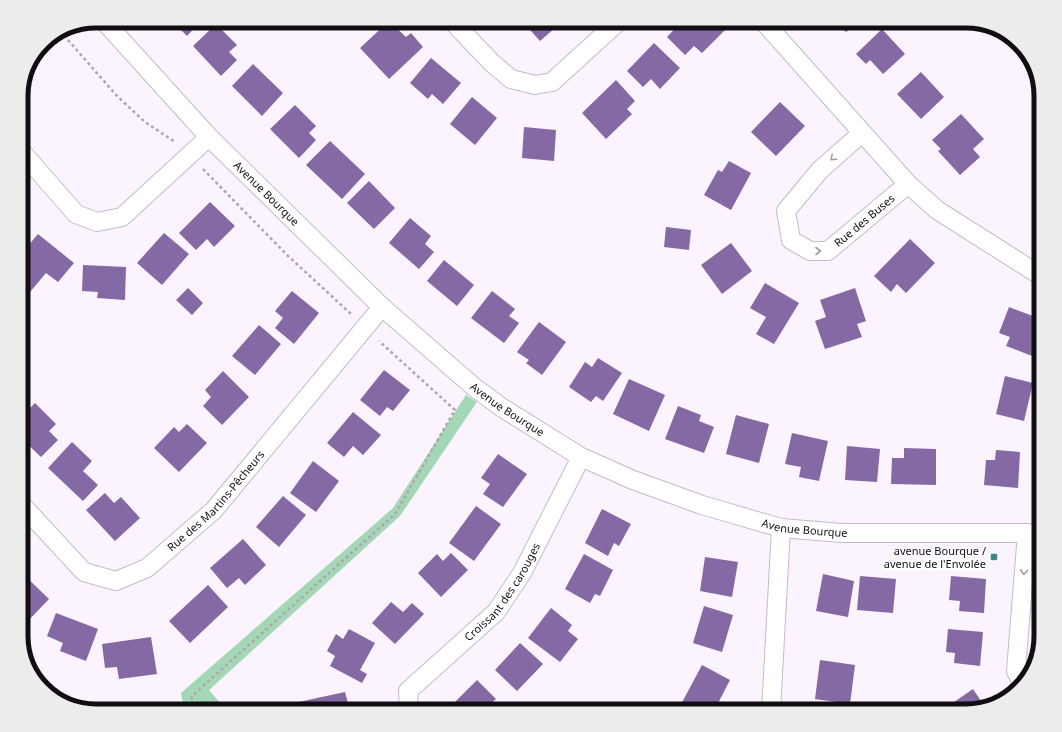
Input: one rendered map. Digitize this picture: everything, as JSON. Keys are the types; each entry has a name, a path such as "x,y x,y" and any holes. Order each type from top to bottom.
{"street":[{"name":"Avenue Bourque","path":"110,28 208,137 382,307 474,387 501,408 580,457 633,480 702,505 781,528 842,533 1034,534"},
{"path":"459,28 492,63 511,79 535,85 552,82 611,28"},
{"path":"769,28 908,184 937,210 1034,272"},
{"name":"Rue des Buses","path":"862,132 820,170 786,211 792,240 810,251 828,251 908,184"},
{"path":"28,159 76,214 97,222 122,217 208,137"},
{"name":"Rue des Martins-Pêcheurs","path":"28,512 84,572 116,581 147,568 214,510 382,307"},
{"name":"Croissant des carouges","path":"408,704 408,691 496,612 522,573 580,457"},
{"path":"771,704 781,528"},
{"path":"1019,678 1016,671 1034,534"}],"path":[{"path":"64,36 118,97 145,122 173,139"},
{"path":"206,172 286,255 347,311"},
{"path":"190,704 192,696 395,514 455,410 381,344"}],"green space":[{"path":"466,395 477,402 400,516 209,690 221,704 183,704 181,693 393,508"}],"building":[{"path":"179,28 194,28 187,36"},
{"path":"212,28 220,28 237,45 229,52 237,60 221,76 193,46"},
{"path":"381,28 396,28 406,37 411,33 423,47 389,79 360,48"},
{"path":"528,28 555,28 540,41"},
{"path":"675,28 723,28 725,30 702,53 694,46 685,55 667,37"},
{"path":"842,28 851,28 846,32"},
{"path":"882,29 905,54 883,74 870,60 866,64 856,54"},
{"path":"654,43 680,68 660,89 651,79 643,87 627,71"},
{"path":"431,58 461,83 443,104 432,94 428,99 410,83"},
{"path":"253,64 283,93 262,116 232,86"},
{"path":"921,72 944,97 921,119 897,94"},
{"path":"616,80 635,101 627,109 632,114 606,139 582,113"},
{"path":"472,97 497,118 475,145 450,124"},
{"path":"780,102 805,126 776,156 751,132"},
{"path":"295,105 316,126 309,133 316,140 299,158 270,129"},
{"path":"961,114 984,139 973,149 980,157 960,175 938,151 941,149 932,140"},
{"path":"524,127 556,130 554,161 522,158"},
{"path":"330,141 365,174 342,199 306,165"},
{"path":"729,161 751,173 731,210 704,195 718,170 722,172"},
{"path":"369,181 395,208 374,229 347,203"},
{"path":"210,202 235,226 214,247 207,239 196,250 179,233"},
{"path":"410,218 431,236 425,244 434,252 419,269 389,243"},
{"path":"666,227 691,230 689,250 664,247"},
{"path":"164,233 189,254 162,285 137,263"},
{"path":"38,234 74,263 58,282 46,273 30,292 28,290 28,246"},
{"path":"910,239 935,263 906,293 897,284 891,292 874,276"},
{"path":"731,243 752,271 722,294 701,265"},
{"path":"444,260 474,285 457,306 427,281"},
{"path":"83,265 126,267 125,300 97,298 98,292 82,291"},
{"path":"765,283 799,303 774,344 756,334 766,317 750,308"},
{"path":"188,288 203,303 192,315 176,300"},
{"path":"855,288 866,321 857,324 862,337 825,349 815,321 826,317 820,300"},
{"path":"292,291 319,313 294,344 275,328 283,318 275,311"},
{"path":"492,291 515,309 509,316 519,323 504,343 471,318"},
{"path":"1009,307 1034,316 1034,357 1006,346 1010,337 999,333"},
{"path":"539,322 566,342 542,375 526,363 529,360 517,352"},
{"path":"259,325 281,344 255,375 232,356"},
{"path":"598,358 622,373 603,401 596,396 591,402 569,387 585,362 592,367"},
{"path":"384,370 410,390 393,411 387,407 380,416 360,400"},
{"path":"223,371 249,397 222,425 203,406 211,397 205,390"},
{"path":"1005,376 1033,383 1024,421 996,414"},
{"path":"629,379 665,395 649,431 613,414"},
{"path":"35,403 56,424 49,431 58,440 41,457 28,445 28,410"},
{"path":"678,406 701,415 699,421 714,427 704,453 665,439"},
{"path":"353,412 381,435 363,455 353,446 344,457 327,443"},
{"path":"736,415 769,424 759,463 726,454"},
{"path":"187,424 207,443 179,472 154,448 174,427 179,432"},
{"path":"792,433 828,441 819,481 799,477 801,467 785,464"},
{"path":"72,442 92,461 83,471 98,485 83,501 48,468"},
{"path":"847,446 880,449 877,482 845,480"},
{"path":"904,448 936,449 936,485 891,484 892,458 904,458"},
{"path":"996,450 1020,452 1018,488 984,485 986,460 995,460"},
{"path":"498,454 527,474 503,507 483,494 490,484 481,478"},
{"path":"313,461 339,481 316,512 290,493"},
{"path":"105,493 114,503 121,497 140,518 115,541 86,510"},
{"path":"283,496 306,515 279,547 256,527"},
{"path":"476,506 501,524 474,561 449,543"},
{"path":"602,509 631,524 619,546 614,543 608,556 585,543"},
{"path":"243,539 266,565 245,585 239,578 227,588 210,568"},
{"path":"451,553 468,570 441,597 418,573 437,554 443,561"},
{"path":"584,554 613,570 600,596 595,594 590,603 565,589"},
{"path":"705,557 738,562 732,597 700,591"},
{"path":"823,574 854,581 848,617 816,611"},
{"path":"860,576 896,579 893,613 857,610"},
{"path":"951,576 986,579 984,613 959,611 960,601 949,600"},
{"path":"28,579 49,599 28,621"},
{"path":"208,585 228,607 190,643 169,621"},
{"path":"391,602 403,612 412,603 424,614 395,644 372,623"},
{"path":"704,606 733,615 722,652 693,643"},
{"path":"551,608 572,625 568,631 578,639 560,662 528,638"},
{"path":"56,613 98,629 86,661 60,651 63,643 47,636"},
{"path":"349,629 375,643 360,670 367,674 362,683 330,666 335,656 327,651 336,634 343,639"},
{"path":"948,629 983,632 980,666 954,663 955,653 946,652"},
{"path":"151,637 157,674 119,679 117,667 105,668 102,644"},
{"path":"520,643 543,664 517,691 495,670"},
{"path":"820,660 855,665 850,704 815,699"},
{"path":"702,665 730,680 718,704 681,704"},
{"path":"477,680 496,699 490,704 453,704"},
{"path":"973,689 982,702 966,704 951,704"},
{"path":"345,692 348,704 294,704"}],"place":[{"name":"avenue Bourque / avenue de l'Envolée","path":"994,557"}]}
